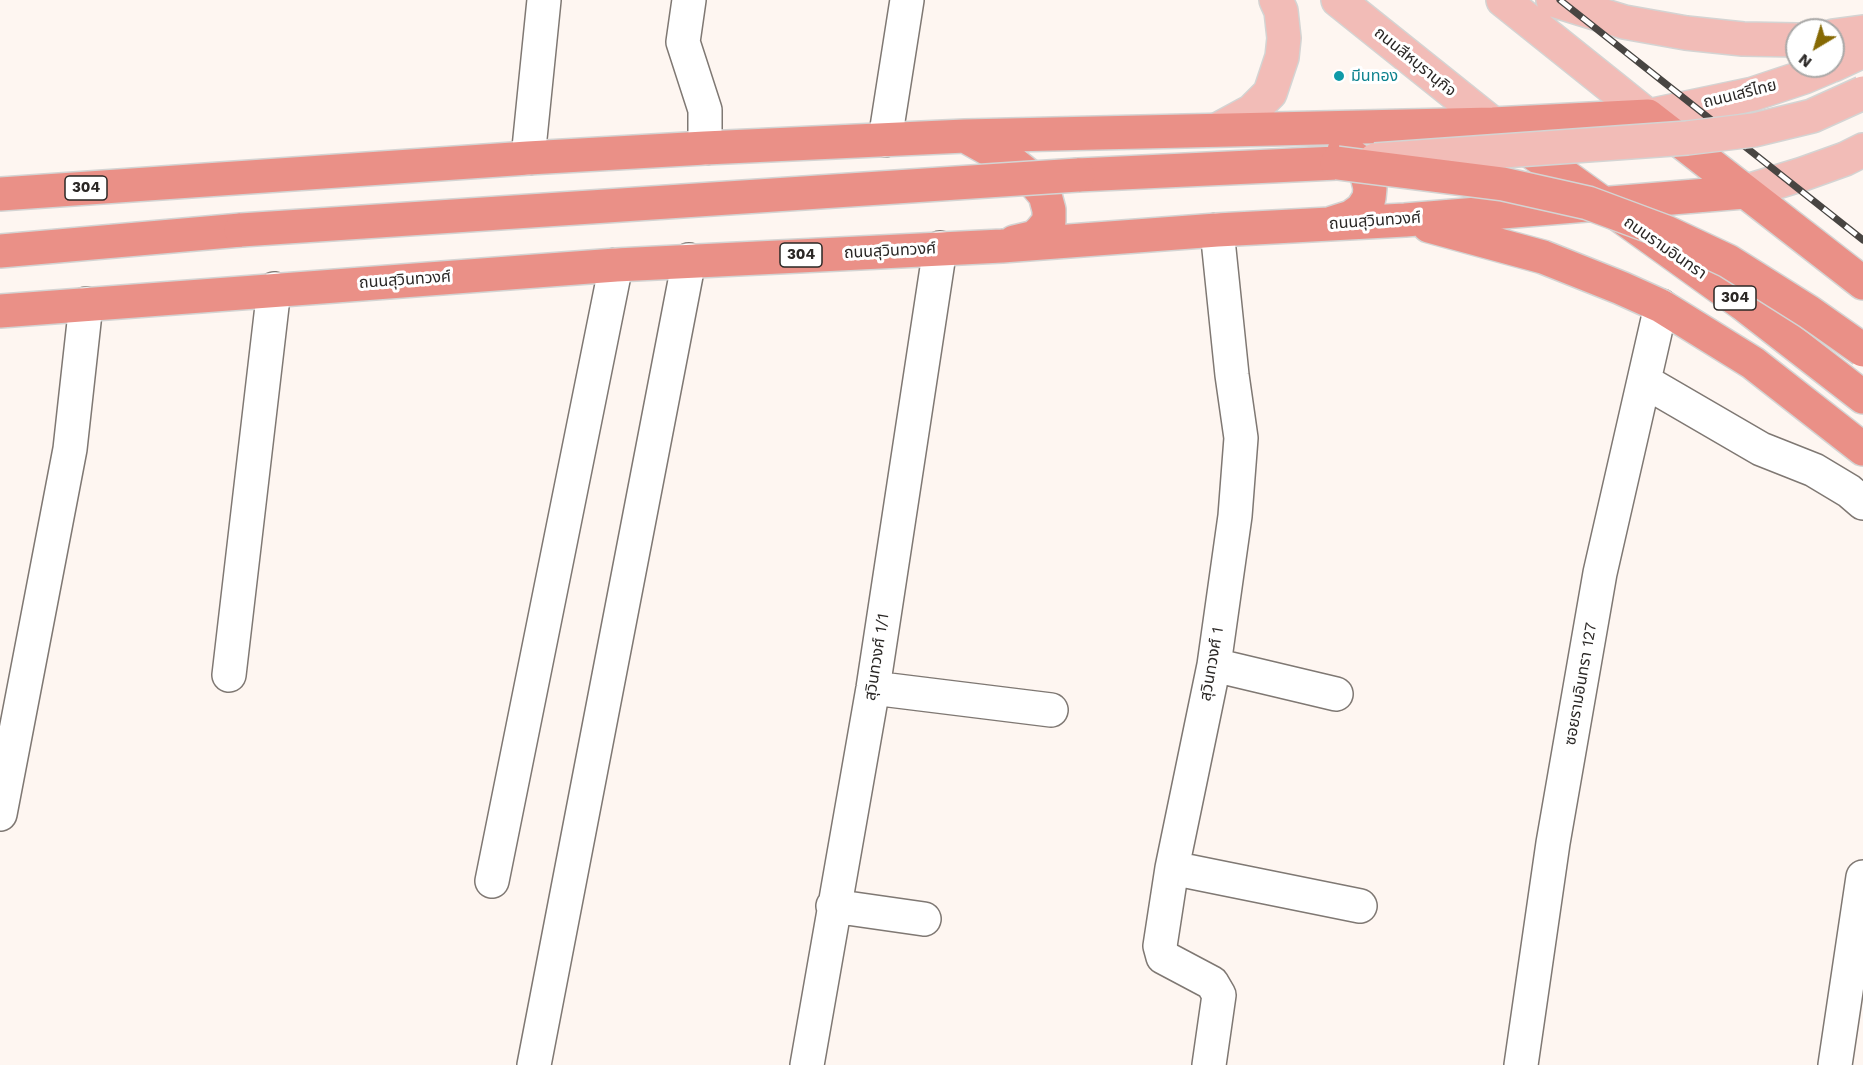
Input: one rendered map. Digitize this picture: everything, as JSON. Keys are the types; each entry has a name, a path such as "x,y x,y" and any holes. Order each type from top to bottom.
{"highway":[{"name":"304","path":"0,195 705,148 966,136 1493,124 1648,116"},
{"path":"1648,116 1863,283"},
{"name":"ถนนรามอินทรา","path":"1493,124 1743,304 1863,397"},
{"path":"1289,129 1345,152 1359,161 1366,172 1370,188 1369,198 1362,209 1351,218 1326,224"},
{"path":"966,136 1010,161 1029,176 1045,195 1049,220 1041,231 1035,237 1002,246"},
{"path":"0,252 241,230 1078,174 1337,163 1503,184 1588,203 1666,232 1728,261 1809,312 1863,350"},
{"name":"ถนนสุวินทวงศ์","path":"0,311 689,260 1002,246 1217,230 1405,220 1744,192"},
{"path":"1405,220 1543,257 1661,306 1753,363 1863,449"}],"main road":[{"path":"1217,130 1252,111 1270,93 1282,57 1284,38 1281,11 1276,0"},
{"name":"ถนนสีหบุรานุกิจ","path":"1338,0 1493,124"},
{"path":"1503,0 1648,116"},
{"path":"1572,2 1624,22 1686,33 1743,39 1785,40"},
{"path":"1845,34 1863,32"},
{"name":"ถนนเสรีไทย","path":"1845,59 1863,51"},
{"name":"ถนนเสรีไทย","path":"1648,116 1753,94 1797,78"},
{"path":"1337,163 1732,133 1812,116 1863,93"},
{"path":"1744,192 1803,174 1863,150"}],"street":[{"path":"528,158 544,0"},
{"path":"689,0 683,42 705,110 705,148"},
{"path":"885,140 907,0"},
{"name":"สุวินทวงศ์ 1","path":"1209,1065 1219,995 1212,983 1163,957 1161,946 1173,868 1214,665 1234,516 1241,438 1217,230"},
{"name":"สุวินทวงศ์ 1/1","path":"807,1065 833,906 873,688 940,249"},
{"path":"534,1065 689,260"},
{"path":"492,881 616,265"},
{"path":"229,675 274,289"},
{"path":"0,814 50,565 70,448 86,304"},
{"name":"ซอยรามอินทรา 127","path":"1521,1065 1553,843 1600,573 1661,306"},
{"path":"1644,381 1761,449 1814,470 1863,503"},
{"path":"1214,665 1336,694"},
{"path":"873,688 1051,710"},
{"path":"1173,868 1360,906"},
{"path":"1835,1065 1863,877"},
{"path":"833,906 924,919"}],"railway":[{"path":"1560,0 1863,240"}],"place":[{"name":"มีนทอง","path":"1339,76"}]}
